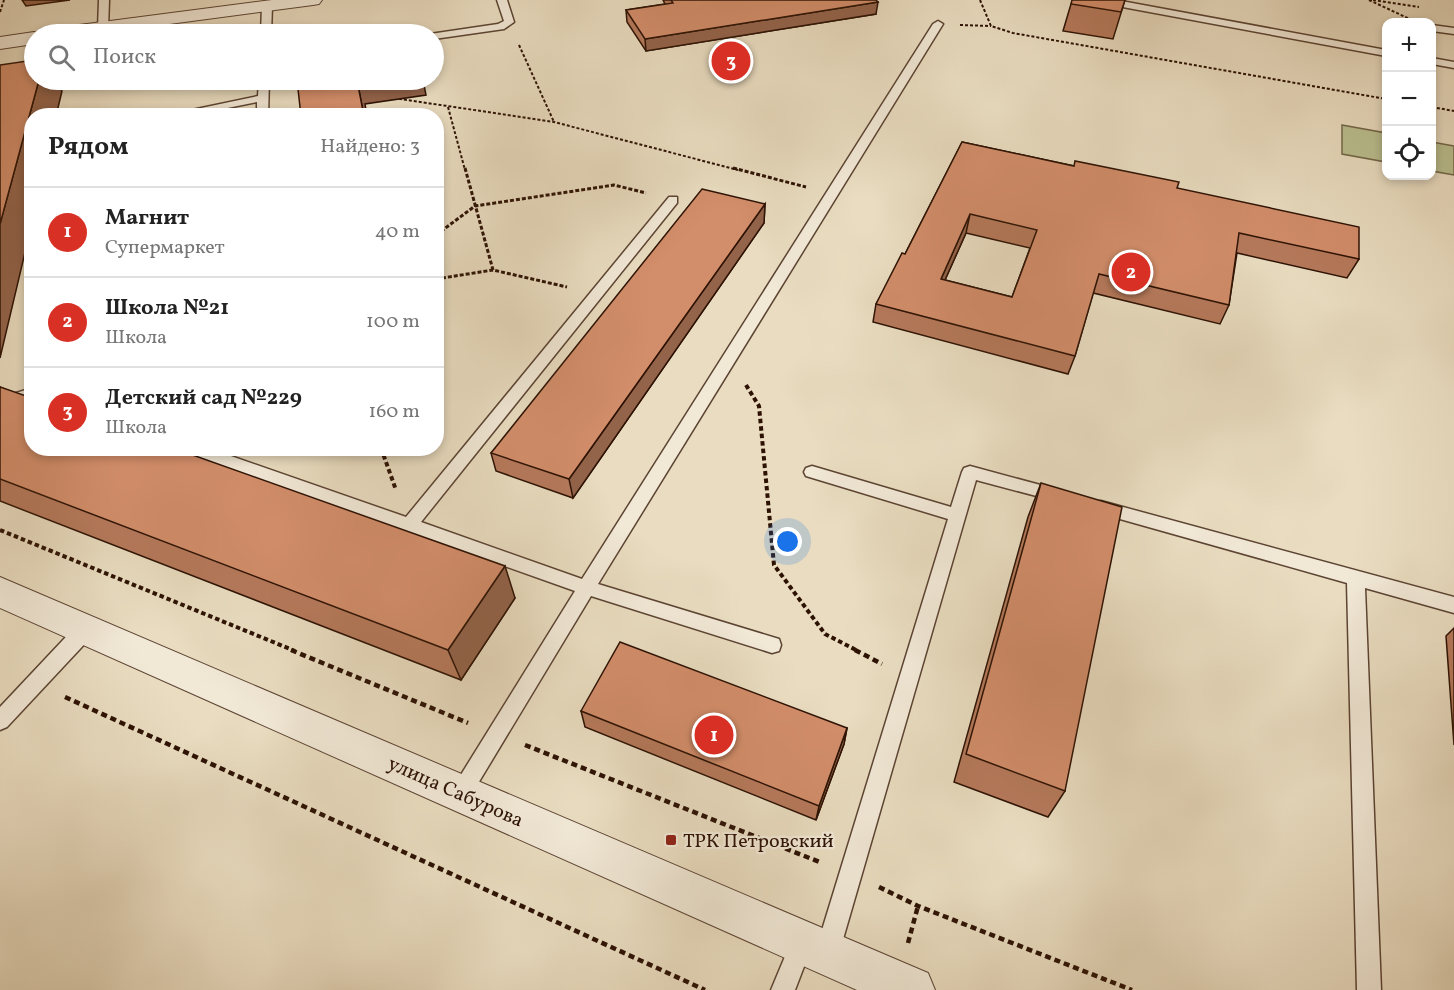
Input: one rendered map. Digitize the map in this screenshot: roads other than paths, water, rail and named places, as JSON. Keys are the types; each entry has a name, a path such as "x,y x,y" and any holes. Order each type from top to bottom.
{"street":[{"path":"133,24 313,0"},
{"path":"0,43 24,39"},
{"name":"улица Сабурова","path":"0,592 911,990"}],"lane":[{"path":"103,24 104,0"},
{"path":"444,35 494,29 509,22 502,0"},
{"path":"1101,0 1143,5 1382,52"},
{"path":"266,24 267,6"},
{"path":"461,793 495,734 938,24"},
{"path":"1436,29 1454,31"},
{"path":"1436,62 1454,65"},
{"path":"262,108 263,90"},
{"path":"210,108 263,98"},
{"path":"409,525 673,200"},
{"path":"0,404 24,395"},
{"path":"212,456 588,588 772,645"},
{"path":"812,472 957,515"},
{"path":"783,990 815,948 851,874 970,472 1356,576 1454,606"},
{"path":"1356,576 1369,990"},
{"path":"0,721 86,629"}],"place":[{"name":"Детский сад №229","path":"731,61"},
{"name":"Школа №21","path":"1131,272"},
{"name":"Магнит","path":"714,735"},
{"name":"ТРК Петровский","path":"671,840"}]}
